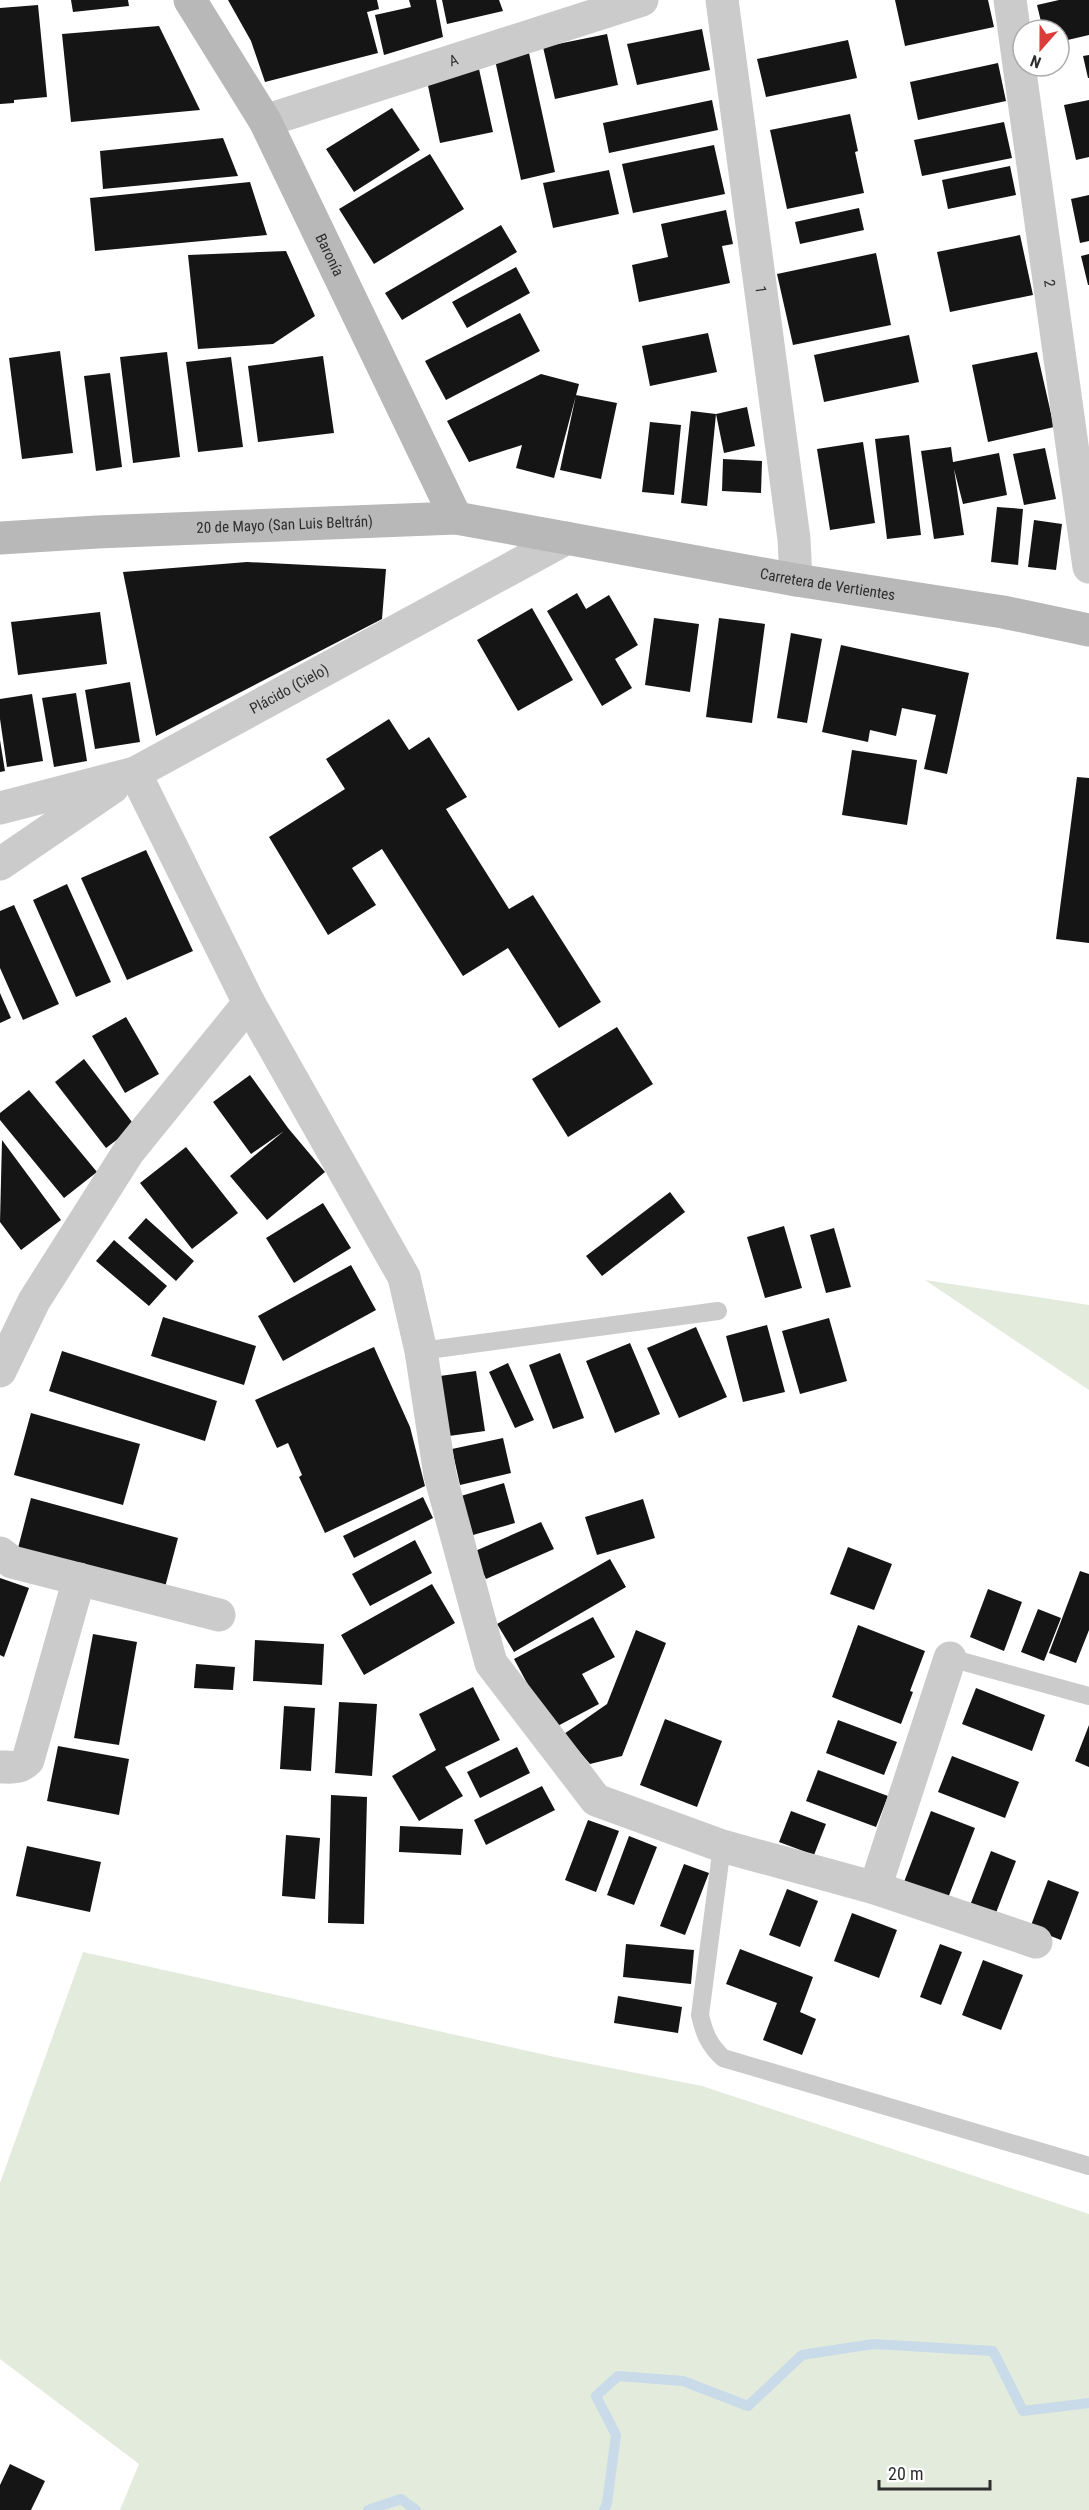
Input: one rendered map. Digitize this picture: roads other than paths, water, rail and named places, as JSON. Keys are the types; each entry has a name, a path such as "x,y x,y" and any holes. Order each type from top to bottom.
{"main road":[{"name":"Baronía","path":"190,0 264,121 456,518"},
{"name":"20 de Mayo (San Luis Beltrán)","path":"0,538 456,518 567,538"},
{"name":"Carretera de Vertientes","path":"567,538 795,580 1003,612 1089,630"}],"street":[{"name":"A","path":"264,121 642,0"},
{"name":"1","path":"722,0 794,539 795,580"},
{"name":"2","path":"1010,0 1089,567"},
{"name":"Plácido (Cielo)","path":"0,808 135,773 567,538"},
{"path":"0,864 135,773 249,1002 404,1277 421,1351 440,1476 491,1663 596,1800 722,1846 874,1888 1036,1942"},
{"path":"0,1371 34,1301 129,1151 249,1002"},
{"path":"0,1553 12,1562 219,1615"},
{"path":"0,1767 16,1768 23,1766 28,1760 79,1580"},
{"path":"874,1888 950,1658"}],"lane":[{"path":"421,1351 718,1311"},
{"path":"950,1658 1089,1696"},
{"path":"722,1846 699,2014 705,2037 712,2048 723,2058 1089,2166"}],"waterway":[{"path":"604,2510 607,2503 616,2435 596,2396 618,2376 683,2381 748,2406 802,2355 873,2344 993,2351 1023,2411 1089,2403"},
{"path":"368,2510 401,2499 416,2510"}]}
